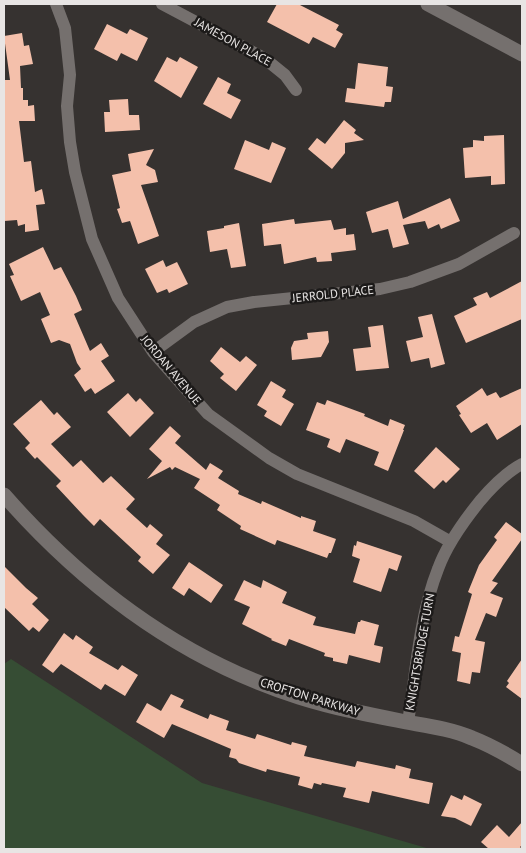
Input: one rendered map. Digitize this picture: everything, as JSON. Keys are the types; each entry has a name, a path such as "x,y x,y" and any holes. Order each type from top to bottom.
{"street":[{"name":"JORDAN AVENUE","path":"56,4 65,28 69,67 67,106 70,142 75,172 92,239 118,298 153,352 208,414 269,458 297,474 414,521 451,542"},
{"name":"JAMESON PLACE","path":"162,4 264,58 280,70 296,90"},
{"path":"428,4 522,54"},
{"name":"JERROLD PLACE","path":"153,352 194,322 227,306 380,289 410,282 459,264 514,233"},
{"name":"KNIGHTSBRIDGE TURN","path":"408,722 424,621 438,568 451,542 468,516 493,486 522,464"},
{"name":"CROFTON PARKWAY","path":"4,495 33,528 113,600 156,629 202,656 250,679 299,697 359,712 446,729 471,737 498,749 522,764"}],"green space":[{"path":"11,659 202,783 430,849 4,849 4,664"}],"building":[{"path":"277,4 298,4 339,25 336,30 343,34 335,48 313,37 309,44 267,22"},
{"path":"107,24 127,34 130,29 148,38 137,61 121,53 117,61 94,49"},
{"path":"22,33 24,46 29,45 33,64 20,66 21,88 23,88 23,100 28,100 28,106 34,105 35,121 19,121 24,162 31,161 35,192 42,189 45,204 36,205 39,230 25,232 25,224 18,226 17,220 4,221 4,80 10,80 4,36"},
{"path":"167,57 177,62 180,57 198,67 181,98 154,81"},
{"path":"358,63 388,67 386,86 393,87 391,102 385,102 384,107 345,102 347,88 355,89"},
{"path":"218,77 231,84 227,93 241,100 231,119 203,104"},
{"path":"128,99 129,115 139,115 140,130 105,132 104,112 110,112 109,100"},
{"path":"344,120 356,130 354,133 364,140 345,143 345,153 332,169 308,149 317,138 325,144"},
{"path":"504,135 505,184 491,185 491,176 465,178 463,148 473,147 473,140 484,141 484,136"},
{"path":"245,140 269,150 272,142 286,148 271,183 234,169"},
{"path":"154,149 146,165 155,170 158,182 141,185 159,236 138,244 130,221 122,223 117,209 120,208 112,175 131,171 128,154"},
{"path":"450,198 460,221 441,229 439,224 428,229 425,221 403,225 409,244 393,248 388,229 372,233 366,212 398,201 403,219"},
{"path":"294,219 295,224 331,220 334,230 346,228 346,235 354,234 356,250 331,253 332,261 317,262 316,257 284,264 281,244 264,246 262,224"},
{"path":"239,223 246,266 231,268 227,249 210,252 207,231"},
{"path":"43,247 54,270 61,267 76,296 82,310 74,314 90,351 101,343 109,356 101,361 115,381 95,394 91,388 85,392 74,375 81,369 70,344 59,340 51,343 41,319 50,315 40,292 21,301 10,276 14,275 9,264"},
{"path":"163,260 166,267 177,262 188,284 169,293 167,289 157,293 145,269"},
{"path":"522,281 522,319 466,343 454,316 477,305 473,298 487,292 490,298"},
{"path":"432,314 445,364 431,368 429,358 411,362 406,341 423,337 418,317"},
{"path":"383,325 389,368 356,371 353,349 371,347 368,327"},
{"path":"328,331 329,342 321,357 292,360 291,348 294,341 308,339 307,333"},
{"path":"221,347 240,362 246,356 257,365 236,391 220,378 224,374 210,361"},
{"path":"271,381 286,390 282,397 294,404 281,426 264,416 267,411 257,405"},
{"path":"482,388 487,396 496,392 500,398 522,388 522,424 497,440 487,423 471,433 459,415 461,414 456,406"},
{"path":"128,393 136,402 140,398 154,413 130,437 107,412"},
{"path":"41,400 54,415 57,412 71,427 51,444 73,467 81,460 103,483 111,476 135,499 126,509 147,528 150,524 163,535 156,544 170,555 153,574 138,561 141,557 100,519 94,526 56,486 61,481 25,448 30,443 13,424"},
{"path":"327,400 365,414 364,416 388,426 390,419 405,425 388,471 374,465 379,452 346,439 340,453 327,447 330,439 306,430 317,402 325,405"},
{"path":"170,426 181,436 175,443 206,470 210,463 223,471 218,478 239,491 238,494 261,504 262,501 301,518 301,516 316,521 313,531 336,539 327,558 277,540 275,545 240,529 241,526 217,510 220,505 194,488 200,479 175,467 172,470 170,467 147,479 162,461 149,449"},
{"path":"436,447 460,469 446,483 443,480 434,489 414,471"},
{"path":"506,522 522,534 522,539 492,581 498,583 490,593 503,598 496,617 486,613 475,640 485,642 480,673 472,672 470,684 457,681 461,653 452,651 455,636 459,637 472,594 468,592 479,565 497,540 494,537"},
{"path":"357,541 402,556 397,571 389,568 381,592 353,582 360,559 352,556 354,545 356,546"},
{"path":"189,562 223,585 211,603 189,588 184,596 172,588"},
{"path":"4,566 38,598 32,604 49,620 39,632 33,627 29,631 4,607"},
{"path":"244,580 261,588 263,580 287,592 282,603 316,617 313,625 355,634 358,622 361,620 379,625 374,645 383,647 380,663 349,655 347,664 333,661 333,658 324,656 325,653 289,639 286,646 242,624 250,607 234,600"},
{"path":"64,633 73,640 76,635 93,647 89,653 118,670 122,665 138,675 125,696 105,684 101,690 61,664 53,673 42,665"},
{"path":"522,659 522,699 506,687 509,683 507,681"},
{"path":"171,694 184,700 180,707 208,719 210,714 229,721 226,730 255,739 257,734 291,745 292,742 307,746 304,756 355,767 357,761 395,769 396,765 411,769 409,778 433,783 429,804 372,791 369,803 343,797 346,788 322,783 321,785 314,783 312,789 298,785 300,777 267,769 266,772 239,763 236,759 229,757 231,749 172,724 164,738 136,722 147,703 161,711"},
{"path":"451,795 462,800 464,795 482,804 471,826 455,818 441,816"},
{"path":"522,822 522,845 520,847 522,849 489,849 481,842 497,825 509,837"}]}
